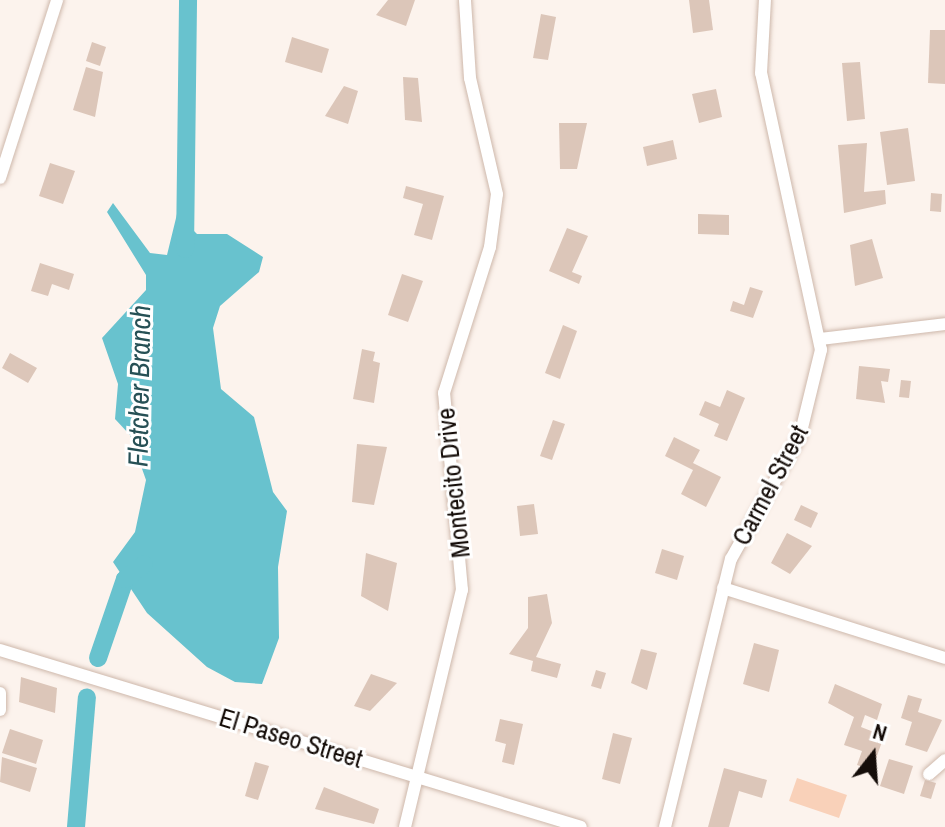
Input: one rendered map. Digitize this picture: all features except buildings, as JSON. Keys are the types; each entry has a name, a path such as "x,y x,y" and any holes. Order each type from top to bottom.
{"street":[{"path":"0,178 57,0"},
{"name":"Montecito Drive","path":"405,827 422,778 462,590 444,393 490,247 497,194 470,78 465,0"},
{"name":"Carmel Street","path":"665,827 723,588 744,528 800,436 820,339 761,73 765,0"},
{"path":"820,339 945,324"},
{"path":"723,588 945,658"},
{"name":"El Paseo Street","path":"1,655 581,827"},
{"path":"0,693 0,710"},
{"path":"929,774 945,760"}],"shaded area":[{"path":"797,778 847,795 839,818 789,801"}],"water":[{"path":"113,203 150,253 167,255 177,214 197,234 227,234 263,257 259,272 220,306 213,328 221,389 254,417 273,492 287,511 278,567 279,638 262,684 235,682 207,667 147,613 113,562 135,532 146,480 130,435 115,419 118,384 102,338 146,290 146,275 107,212"}],"waterway":[{"name":"Fletcher Branch","path":"185,249 188,0"},
{"name":"Fletcher Branch","path":"98,658 125,579 144,564"},
{"name":"Fletcher Branch","path":"76,827 87,697"}]}
